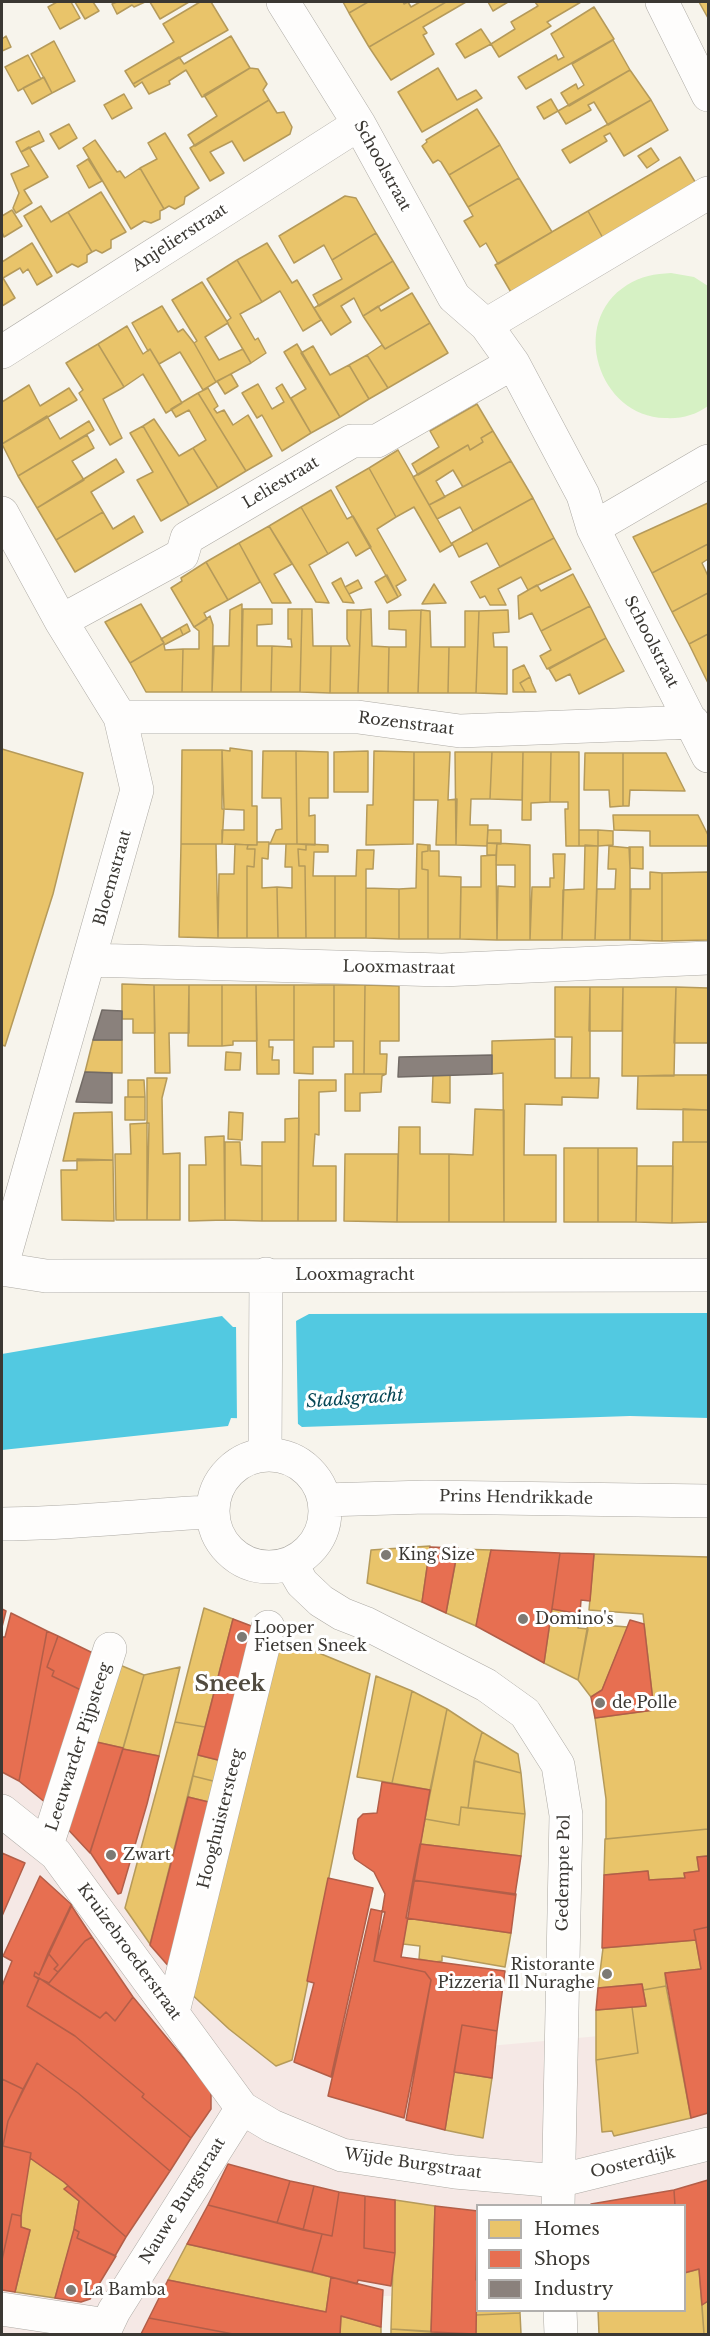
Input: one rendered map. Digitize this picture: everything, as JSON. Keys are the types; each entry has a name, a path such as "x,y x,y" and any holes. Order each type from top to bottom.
{"street":[{"name":"Schoolstraat","path":"283,2 359,124 454,297 486,325 513,363 583,495 593,528 708,756"},
{"path":"662,2 708,95"},
{"name":"Anjelierstraat","path":"2,352 359,124"},
{"path":"486,325 708,193"},
{"name":"Leliestraat","path":"61,621 182,555 187,538 352,441 377,441 513,363"},
{"path":"593,528 708,461"},
{"name":"Bloemstraat","path":"2,513 61,621 120,717 137,790 2,1267"},
{"name":"Rozenstraat","path":"120,717 358,717 460,731 693,723"},
{"name":"Looxmastraat","path":"89,960 441,970 708,958"},
{"name":"Looxmagracht","path":"2,1267 46,1276 708,1275"},
{"path":"266,1274 266,1441 226,1473 215,1491 212,1512 219,1539 238,1559 264,1568 291,1564 307,1553 319,1538 325,1519 324,1500 317,1481 303,1466 266,1441"},
{"name":"Prins Hendrikkade","path":"324,1500 426,1497 708,1501"},
{"path":"2,1524 63,1524 163,1514 212,1512"},
{"name":"Gedempte Pol","path":"291,1564 302,1583 321,1601 486,1685 525,1713 558,1765 566,1815 558,2193"},
{"name":"Hooghuistersteeg","path":"174,2012 268,1627"},
{"name":"Leeuwarder Pijpsteeg","path":"47,1845 110,1649"},
{"name":"Kruizebroederstraat","path":"2,1811 56,1854 174,2012 242,2108"},
{"name":"Wijde Burgstraat","path":"242,2108 272,2126 342,2155 455,2172 558,2193"},
{"name":"Nauwe Burgstraat","path":"105,2330 242,2108"},
{"name":"Oosterdijk","path":"558,2193 708,2144"},
{"path":"2,2309 105,2330"},
{"path":"560,2312 561,2334"}],"shaded area":[{"path":"2,1699 57,1725 177,1810 248,1908 489,2046 621,2034 708,1991 708,2278 686,2283 686,2204 476,2204 476,2296 309,2296 302,2334 2,2334"}],"green space":[{"path":"671,273 694,277 708,286 708,406 693,414 665,418 642,414 623,402 608,385 599,365 596,343 599,321 609,301 627,285 638,279"}],"water":[{"name":"Stadsgracht","path":"708,1313 708,1418 630,1416 302,1427 293,1420 231,1418 228,1426 2,1450 2,1354 222,1316 233,1327 295,1327 296,1321 309,1314"}],"pier":[{"path":"296,1317 298,1428 291,1423 237,1421 236,1324 292,1324"}],"building: Homes":[{"path":"57,2 71,2 80,18 60,29 48,7"},
{"path":"75,2 93,2 99,11 85,19"},
{"path":"145,2 134,7 132,5 117,14 112,4"},
{"path":"150,2 189,2 160,19"},
{"path":"200,2 211,2 228,30 133,84 125,71 174,42 163,24"},
{"path":"343,2 368,2 349,13"},
{"path":"368,2 403,2 404,4 408,2 411,7 420,2 446,2 369,47 349,13"},
{"path":"446,2 466,2 423,27 427,33 423,35 434,54 391,80 369,47"},
{"path":"488,2 508,2 493,11"},
{"path":"535,2 581,2 547,22 551,26 499,57 491,44 515,29 511,22 538,6"},
{"path":"699,2 708,2 708,18"},
{"path":"594,7 614,39 526,89 518,77 556,55 558,60 564,57 551,34"},
{"path":"481,29 491,44 465,58 456,44"},
{"path":"6,36 11,47 2,51 2,39"},
{"path":"231,36 250,68 205,96 202,97 186,70 169,81 170,84 149,94 142,82 135,87 133,84 179,57 184,64"},
{"path":"613,40 630,70 569,106 561,93 576,84 578,89 584,85 572,64"},
{"path":"54,41 75,81 52,93 31,54"},
{"path":"28,55 41,79 18,91 5,67"},
{"path":"250,68 258,69 267,84 263,90 269,100 195,146 188,135 217,116 204,95"},
{"path":"438,68 457,100 476,90 482,98 422,132 398,92"},
{"path":"630,70 651,100 608,125 594,102 588,105 591,110 566,124 558,111"},
{"path":"44,77 52,93 32,104 23,88"},
{"path":"124,94 132,108 112,119 104,105"},
{"path":"551,99 558,111 544,119 537,107"},
{"path":"269,100 277,113 284,112 292,127 290,134 244,161 232,141 210,152 224,173 210,181 190,148"},
{"path":"651,100 668,130 624,156 610,133 604,136 607,141 570,163 562,150"},
{"path":"477,109 500,145 449,175 441,162 438,160 433,163 422,146 427,142 426,140"},
{"path":"69,124 77,138 59,149 50,134"},
{"path":"39,131 44,141 21,152 16,142"},
{"path":"165,133 199,188 185,197 184,204 175,209 169,206 164,209 140,168 157,159 148,143"},
{"path":"95,140 117,172 120,171 125,178 140,168 164,209 160,211 160,219 151,223 144,221 131,229 83,148"},
{"path":"500,145 519,178 468,207 449,175"},
{"path":"29,147 48,177 24,190 32,203 16,213 13,208 19,193 11,174 29,166 21,152"},
{"path":"651,148 659,160 647,168 638,156"},
{"path":"680,157 697,185 604,240 588,211"},
{"path":"88,159 102,181 89,188 77,166"},
{"path":"519,178 552,232 498,264 486,243 480,247 464,221 473,216 468,207"},
{"path":"101,192 126,232 111,240 111,248 102,253 96,250 92,252 68,212"},
{"path":"345,196 356,198 376,233 332,260 324,245 294,263 279,236"},
{"path":"41,206 51,222 68,212 92,252 87,255 87,262 78,267 72,264 57,273 24,216"},
{"path":"12,210 22,226 4,237 2,216"},
{"path":"588,211 604,240 512,294 495,265"},
{"path":"376,233 393,261 319,306 313,295 342,279 332,260"},
{"path":"32,243 52,276 37,285 28,269 23,273 20,268 3,278 15,298 2,306 2,262"},
{"path":"267,243 292,283 297,280 321,320 303,331 280,291 262,302 237,260"},
{"path":"237,260 262,302 240,314 255,340 258,338 266,353 251,363 228,324 227,321 231,318 207,279"},
{"path":"393,261 409,288 363,316 354,298 341,306 351,322 331,335 314,308"},
{"path":"202,282 228,323 205,337 219,360 243,349 251,363 216,382 194,343 197,341 172,300"},
{"path":"412,293 430,323 385,349 363,316 378,306 381,311"},
{"path":"162,306 178,332 183,329 194,343 216,382 203,390 180,352 159,364 150,349 148,351 132,323"},
{"path":"430,323 448,353 388,388 367,355 382,345 385,349"},
{"path":"127,326 143,354 150,349 182,403 166,413 143,374 124,387 98,344"},
{"path":"98,344 124,387 103,399 122,438 110,445 79,393 83,390 66,363"},
{"path":"297,344 340,417 311,433 291,398 306,389 284,352"},
{"path":"313,346 330,375 349,365 369,399 340,417 301,353"},
{"path":"367,355 388,388 369,399 349,365"},
{"path":"231,374 238,386 225,394 217,381"},
{"path":"258,384 272,409 284,402 276,388 282,384 311,433 282,451 262,415 257,418 242,393"},
{"path":"29,385 40,406 69,388 77,400 2,444 2,402"},
{"path":"208,388 218,406 214,409 217,413 224,410 233,425 248,415 272,456 246,471 198,393"},
{"path":"198,393 246,471 218,488 193,448 206,440 189,410 176,417 171,409"},
{"path":"477,404 493,431 481,438 483,442 470,450 468,445 418,475 412,464 439,447 430,431"},
{"path":"47,416 60,439 89,421 94,430 18,476 2,444"},
{"path":"154,419 179,456 193,448 218,488 189,505 143,426"},
{"path":"143,426 189,505 161,521 137,480 153,472 130,433"},
{"path":"493,431 511,461 463,487 453,470 436,481 445,497 429,505 413,477 468,445 470,450 483,442 481,438"},
{"path":"87,435 94,448 72,461 84,480 37,508 18,476"},
{"path":"398,450 452,545 440,552 414,507 396,517 369,468"},
{"path":"116,459 124,472 91,492 103,512 56,540 37,508"},
{"path":"511,461 533,498 473,531 460,507 437,519 429,505"},
{"path":"369,468 396,517 377,529 406,580 396,586 401,595 398,597 336,487"},
{"path":"331,490 347,519 353,516 371,547 356,556 348,542 328,554 301,507"},
{"path":"533,498 554,538 500,567 487,543 459,557 452,543"},
{"path":"708,503 708,544 652,573 633,537"},
{"path":"301,507 328,554 309,565 329,603 316,602 269,526"},
{"path":"103,512 113,529 134,516 143,532 75,572 56,540"},
{"path":"269,526 292,564 274,574 291,603 272,603 239,543"},
{"path":"554,538 571,569 528,590 521,577 498,589 506,605 490,605 485,596 480,598 471,582"},
{"path":"239,543 260,582 228,600 206,562"},
{"path":"708,544 708,559 702,563 708,576 708,593 672,612 652,573"},
{"path":"206,562 228,600 204,613 207,619 194,627 171,588 182,581 181,578"},
{"path":"573,574 590,606 541,631 532,613 519,619 518,596 537,585 541,591"},
{"path":"387,575 398,597 387,603 375,582"},
{"path":"341,578 354,603 343,602 332,583"},
{"path":"358,580 362,588 349,594 345,587"},
{"path":"434,584 446,603 422,604"},
{"path":"708,593 708,634 689,644 672,612"},
{"path":"141,604 164,643 130,663 105,622"},
{"path":"242,604 241,692 212,692 214,646 229,646 230,610"},
{"path":"590,606 606,638 547,669 540,656 551,650 541,631"},
{"path":"243,609 272,609 272,624 257,625 257,646 272,646 271,692 241,692"},
{"path":"288,609 302,609 300,692 271,692 272,646 292,647 291,639 288,639"},
{"path":"302,609 312,609 313,646 331,646 330,693 300,692"},
{"path":"371,609 372,646 389,647 388,693 358,693 361,610"},
{"path":"347,610 361,610 358,693 330,693 331,646 350,646 347,639"},
{"path":"421,610 430,611 431,647 449,647 448,693 418,693"},
{"path":"421,610 418,693 388,693 389,647 406,647 406,630 389,629 389,611"},
{"path":"508,610 509,632 493,633 494,647 507,647 507,694 476,693 479,611"},
{"path":"465,611 479,611 476,693 448,693 449,647 465,647"},
{"path":"210,616 213,625 212,692 182,692 183,649 199,649 199,631 194,627"},
{"path":"187,624 190,631 183,635 180,628"},
{"path":"180,628 183,635 164,645 165,650 183,649 182,692 146,692 130,663 164,643 161,639"},
{"path":"708,634 708,683 689,644"},
{"path":"606,638 624,671 579,694 570,674 556,681 549,669"},
{"path":"524,665 530,677 520,683 525,692 513,692 513,670"},
{"path":"530,677 536,692 525,692 520,683"},
{"path":"230,748 252,751 252,806 257,806 257,845 222,844 222,830 244,830 244,810 222,809 222,750 230,751"},
{"path":"2,749 83,773 53,894 5,1046 2,1045"},
{"path":"182,750 222,750 224,809 222,844 181,844"},
{"path":"263,751 296,751 297,844 270,844 276,830 282,829 281,798 262,798"},
{"path":"296,751 328,752 328,798 309,798 309,816 315,815 315,845 297,844"},
{"path":"368,751 368,792 334,792 334,752"},
{"path":"374,751 414,752 413,844 366,845 367,805 373,805"},
{"path":"414,752 450,752 448,800 457,799 456,845 436,845 438,800 414,800"},
{"path":"455,752 492,752 490,799 471,799 470,825 488,825 487,846 456,845"},
{"path":"492,752 523,752 522,800 490,799"},
{"path":"523,752 551,752 550,802 531,803 531,820 522,820"},
{"path":"551,752 579,752 579,846 566,846 565,809 568,809 568,802 550,802"},
{"path":"585,753 623,753 623,806 610,807 609,790 584,790"},
{"path":"623,753 666,753 685,791 630,790 629,806 623,806"},
{"path":"613,815 698,815 708,835 708,846 650,846 650,831 614,830"},
{"path":"488,830 501,830 501,844 487,843"},
{"path":"579,830 598,830 598,846 579,846"},
{"path":"598,830 613,831 613,845 598,846"},
{"path":"257,842 269,842 268,859 262,858 262,888 277,887 278,938 247,938 247,866 254,867 255,849 247,849 248,845 257,845"},
{"path":"487,843 497,843 496,855 487,855"},
{"path":"497,843 530,845 530,940 497,940 498,886 515,887 515,865 496,865"},
{"path":"181,844 216,844 218,938 179,937"},
{"path":"235,844 248,845 247,849 255,849 254,867 247,866 247,938 218,938 219,874 234,874"},
{"path":"286,844 306,844 306,850 298,849 299,866 305,866 306,938 278,938 277,887 292,888 292,867 285,867"},
{"path":"306,844 328,845 328,852 314,852 313,876 335,876 335,938 306,938 305,866 299,866 298,849 306,850"},
{"path":"417,844 428,845 428,851 422,852 422,869 428,870 428,939 399,939 399,889 416,888"},
{"path":"428,845 430,845 430,851 439,851 439,876 461,877 460,939 428,939 428,870 422,869 422,852 428,851"},
{"path":"585,845 598,846 595,940 562,940 563,890 584,889"},
{"path":"609,846 630,848 630,940 595,940 597,889 615,889 616,869 608,869"},
{"path":"629,847 643,847 643,869 630,868"},
{"path":"357,850 374,850 373,869 366,869 366,938 335,938 335,876 356,876"},
{"path":"553,854 565,854 562,940 530,940 532,887 550,887 550,878 554,878"},
{"path":"496,855 497,940 460,939 461,887 481,887 481,856"},
{"path":"650,872 662,873 662,941 630,940 631,889 650,889"},
{"path":"708,872 708,940 662,941 662,873"},
{"path":"366,888 399,889 399,939 366,938"},
{"path":"122,984 154,985 155,1033 133,1033 133,1019 122,1019"},
{"path":"154,985 189,985 189,1033 169,1033 170,1073 155,1073"},
{"path":"189,985 222,985 222,1046 188,1046"},
{"path":"222,985 256,985 257,1041 233,1041 233,1045 222,1046"},
{"path":"256,985 294,985 294,1040 269,1040 269,1047 273,1047 272,1060 279,1060 279,1074 257,1074"},
{"path":"294,985 334,985 334,1047 313,1047 313,1074 294,1073"},
{"path":"334,985 365,985 364,1074 353,1074 353,1041 334,1041"},
{"path":"365,985 399,986 399,1041 380,1041 380,1054 387,1054 386,1074 364,1074"},
{"path":"555,987 590,987 590,1078 571,1078 572,1037 555,1037"},
{"path":"590,987 623,987 622,1031 589,1031"},
{"path":"623,987 676,987 674,1076 622,1076"},
{"path":"676,987 708,988 708,1043 674,1043"},
{"path":"555,1039 555,1078 599,1078 598,1098 562,1097 562,1105 525,1104 524,1155 556,1155 556,1222 504,1222 503,1073 492,1074 492,1041"},
{"path":"93,1040 122,1040 122,1073 85,1072"},
{"path":"226,1052 241,1053 240,1070 225,1070"},
{"path":"345,1074 386,1074 382,1076 381,1092 360,1093 360,1111 345,1111"},
{"path":"433,1075 450,1075 450,1103 432,1102"},
{"path":"708,1075 708,1110 637,1109 638,1076"},
{"path":"147,1078 167,1078 162,1098 163,1154 180,1153 180,1220 147,1220"},
{"path":"128,1080 144,1080 145,1097 128,1097"},
{"path":"299,1080 336,1080 336,1091 319,1092 319,1135 315,1134 313,1166 336,1166 336,1221 298,1221"},
{"path":"125,1097 145,1097 145,1120 125,1120"},
{"path":"475,1109 504,1110 504,1222 449,1222 449,1154 473,1155"},
{"path":"683,1109 708,1110 708,1142 683,1142"},
{"path":"112,1112 113,1160 63,1161 74,1113"},
{"path":"229,1112 243,1113 242,1140 228,1139"},
{"path":"299,1118 298,1221 262,1221 262,1142 285,1142 285,1119"},
{"path":"149,1123 147,1220 116,1220 115,1154 131,1154 130,1124"},
{"path":"399,1127 420,1127 420,1154 449,1154 449,1222 397,1222"},
{"path":"224,1136 225,1220 189,1221 189,1165 206,1165 205,1137"},
{"path":"225,1142 240,1142 241,1165 262,1166 262,1221 225,1220"},
{"path":"673,1142 708,1142 708,1222 672,1223"},
{"path":"564,1148 598,1148 598,1222 564,1222"},
{"path":"598,1148 637,1148 636,1222 598,1222"},
{"path":"345,1154 398,1154 397,1222 344,1221"},
{"path":"77,1159 113,1160 114,1221 62,1220 61,1170 77,1170"},
{"path":"637,1166 673,1166 672,1223 636,1222"},
{"path":"430,1546 422,1602 367,1583 371,1550"},
{"path":"458,1549 491,1550 476,1626 446,1613"},
{"path":"594,1554 708,1557 708,1829 606,1839 606,1799 595,1718 654,1710 643,1614 589,1610"},
{"path":"204,1608 233,1619 205,1727 175,1722"},
{"path":"552,1609 580,1614 578,1628 588,1629 578,1680 544,1663"},
{"path":"588,1624 628,1627 602,1690 591,1697 578,1680"},
{"path":"280,1637 370,1674 292,2060 276,2066 229,2029 187,1990"},
{"path":"115,1663 144,1675 123,1748 92,1741"},
{"path":"180,1667 159,1756 123,1749 144,1675"},
{"path":"376,1676 412,1691 392,1783 357,1777"},
{"path":"412,1691 447,1709 430,1790 392,1783"},
{"path":"447,1709 482,1732 474,1761 468,1808 461,1807 459,1825 425,1819"},
{"path":"175,1722 205,1727 150,1944 125,1908"},
{"path":"482,1732 518,1754 521,1773 474,1761"},
{"path":"198,1755 230,1763 225,1784 193,1776"},
{"path":"475,1761 521,1773 525,1814 468,1808"},
{"path":"193,1776 225,1784 221,1805 188,1797"},
{"path":"461,1807 525,1814 521,1856 420,1844 425,1819 459,1825"},
{"path":"708,1829 708,1856 697,1857 699,1871 684,1873 685,1878 649,1880 648,1871 604,1875 605,1839"},
{"path":"406,1918 511,1933 505,1967 442,1956 442,1961 435,1962 419,1959 420,1946 403,1944"},
{"path":"696,1940 701,1969 665,1973 666,1986 643,1990 642,1984 598,1988 603,1948"},
{"path":"666,1986 691,2118 614,2136 612,2131 602,2132 596,2060 638,2053 632,2007 646,2006 643,1990"},
{"path":"632,2007 638,2053 596,2060 596,2010"},
{"path":"454,2072 492,2078 483,2138 445,2130"},
{"path":"30,2158 64,2182 68,2186 64,2189 79,2201 73,2235 55,2298 15,2292 30,2230 21,2227 22,2199"},
{"path":"395,2200 435,2206 431,2332 391,2329"},
{"path":"187,2244 331,2277 326,2312 168,2280"},
{"path":"699,2269 704,2334 599,2334 598,2312 686,2312 686,2272"},
{"path":"708,2301 708,2334 704,2334 702,2305"},
{"path":"476,2312 520,2312 520,2313 476,2315"},
{"path":"520,2313 521,2334 476,2334 476,2315"},
{"path":"341,2316 381,2327 381,2334 340,2334"},
{"path":"391,2329 461,2333 461,2334 391,2334"}],"building: Shops":[{"path":"430,1547 458,1548 446,1613 422,1602"},
{"path":"491,1550 560,1553 544,1663 476,1626"},
{"path":"560,1553 594,1554 590,1601 581,1600 580,1614 552,1609"},
{"path":"2,1609 6,1611 2,1627"},
{"path":"11,1613 47,1631 19,1781 2,1772 2,1637 5,1637"},
{"path":"233,1619 262,1630 230,1763 198,1755"},
{"path":"630,1620 644,1624 654,1710 595,1718 591,1697 602,1690"},
{"path":"47,1631 58,1636 47,1667 54,1671 52,1676 87,1693 52,1808 19,1781"},
{"path":"58,1636 99,1656 87,1693 52,1676 54,1671 47,1667"},
{"path":"92,1741 123,1748 90,1853 63,1824"},
{"path":"123,1749 159,1756 121,1893 118,1894 90,1852"},
{"path":"382,1782 430,1790 401,1957 505,1971 497,2031 462,2025 445,2130 406,2120 431,1980 425,1972 374,1961 385,1894 374,1872 355,1859 353,1853 358,1819 363,1814 377,1813"},
{"path":"188,1797 221,1805 171,1969 150,1945"},
{"path":"420,1844 521,1856 515,1895 413,1880"},
{"path":"2,1853 25,1863 2,1916"},
{"path":"708,1856 708,1927 694,1930 696,1940 602,1948 604,1875 648,1871 649,1880 685,1878 684,1873 699,1871 697,1857"},
{"path":"40,1876 72,1905 39,1975 35,1972 34,1976 39,1979 27,2006 75,2036 144,2094 142,2097 191,2138 170,2171 78,2093 37,2063 23,2089 2,2079 2,1986 12,1961 3,1956"},
{"path":"328,1878 373,1888 331,2077 294,2062 314,1983 307,1981"},
{"path":"413,1880 516,1894 511,1933 406,1918"},
{"path":"71,1905 92,1937 85,1941 58,1972 54,1969 58,1965 48,1953"},
{"path":"371,1909 385,1912 374,1961 425,1972 431,1980 404,2118 328,2096"},
{"path":"708,1927 708,2113 691,2118 665,1973 701,1969 694,1930"},
{"path":"92,1937 133,1997 115,2021 106,2012 100,2018 48,1984 85,1941"},
{"path":"48,1953 58,1965 54,1969 58,1972 49,1983 34,1976 35,1972 39,1975"},
{"path":"39,1978 100,2018 106,2012 115,2021 133,1997 211,2091 211,2109 191,2138 142,2097 144,2094 75,2036 27,2006"},
{"path":"642,1984 646,2006 596,2010 598,1988"},
{"path":"462,2025 497,2031 492,2078 454,2072"},
{"path":"37,2063 78,2093 170,2171 126,2237 64,2182 30,2158 31,2153 3,2146 8,2121"},
{"path":"2,2079 23,2089 8,2121 3,2146 31,2153 21,2216 12,2214 2,2260"},
{"path":"228,2164 290,2181 277,2223 208,2205"},
{"path":"708,2180 708,2301 702,2305 699,2269 686,2272 686,2204 675,2204 674,2190"},
{"path":"290,2181 314,2186 303,2230 277,2223"},
{"path":"68,2186 126,2237 115,2256 77,2238 79,2232 74,2229 79,2201 64,2189"},
{"path":"314,2186 339,2192 332,2236 303,2230"},
{"path":"674,2190 675,2204 591,2204"},
{"path":"339,2192 365,2196 364,2248 395,2253 391,2286 358,2280 357,2284 312,2272 322,2234 332,2236"},
{"path":"365,2196 395,2200 395,2253 364,2248"},
{"path":"208,2205 322,2234 312,2272 187,2244"},
{"path":"435,2206 476,2211 476,2334 431,2332"},
{"path":"12,2214 21,2216 21,2227 30,2230 15,2292 2,2290 2,2260"},
{"path":"74,2229 79,2232 77,2238 116,2256 90,2299 81,2302 55,2298"},
{"path":"331,2277 383,2290 381,2327 341,2316 340,2334 233,2334 149,2318 168,2280 326,2312"},
{"path":"149,2318 233,2334 141,2334"}],"building: Industry":[{"path":"102,1010 122,1011 122,1040 93,1040"},
{"path":"492,1055 492,1074 398,1077 399,1057"},
{"path":"85,1072 112,1073 112,1103 76,1102"}],"place":[{"name":"King Size","path":"386,1555"},
{"name":"Domino's","path":"523,1619"},
{"name":"Looper Fietsen Sneek","path":"242,1637"},
{"name":"de Polle","path":"600,1703"},
{"name":"Zwart","path":"111,1855"},
{"name":"Ristorante Pizzeria Il Nuraghe","path":"607,1974"},
{"name":"La Bamba","path":"71,2290"}],"district":[{"name":"Sneek","path":"230,1685"}]}
